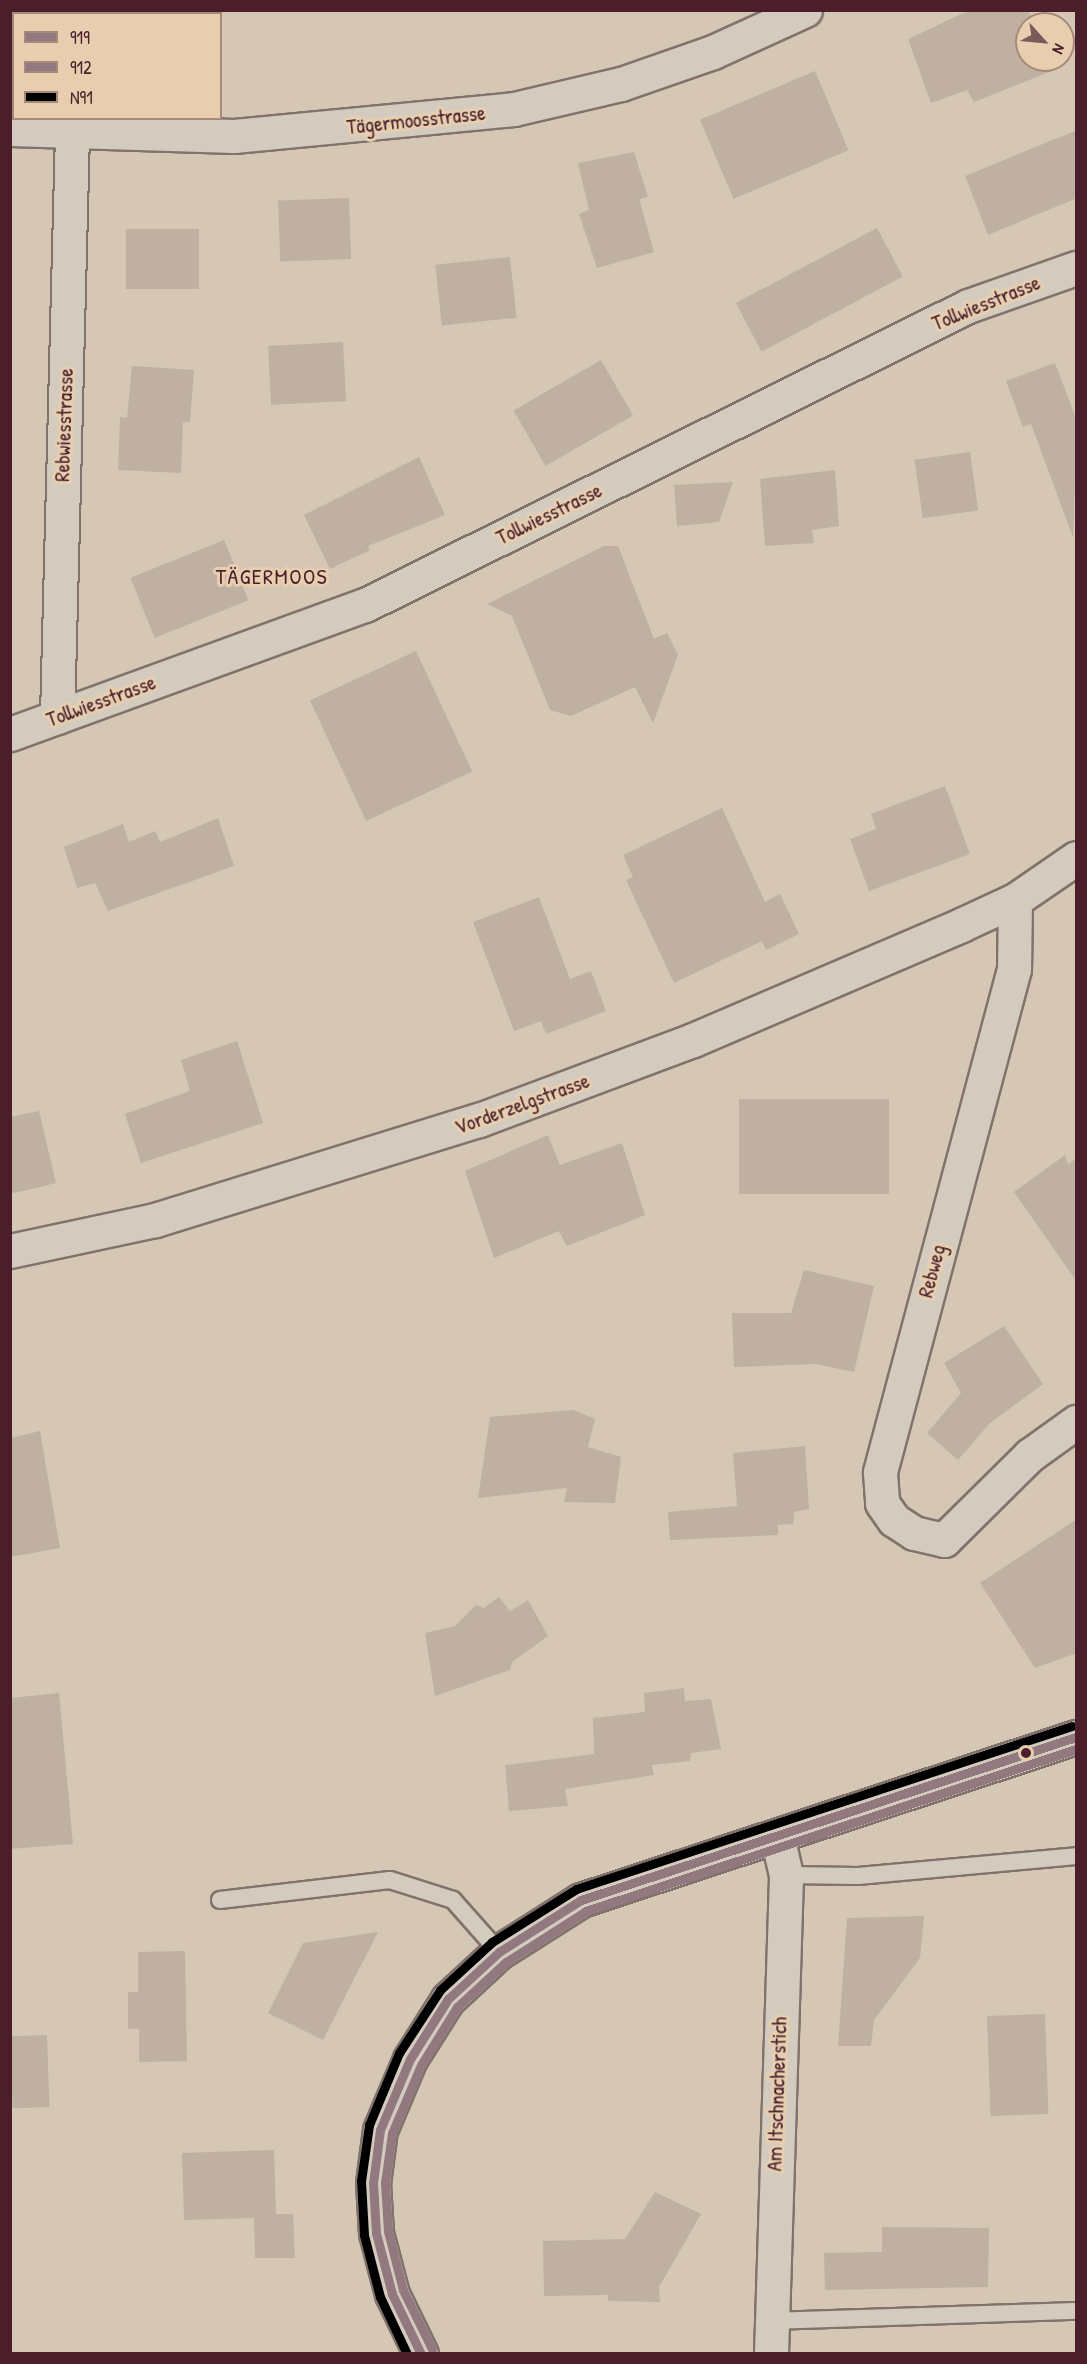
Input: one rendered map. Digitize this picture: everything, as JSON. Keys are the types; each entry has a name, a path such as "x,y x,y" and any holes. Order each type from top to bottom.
{"street":[{"name":"Tägermoosstrasse","path":"10,129 72,133 234,136 514,109 621,84 713,52 805,10"},
{"name":"Rebwiesstrasse","path":"57,717 72,133"},
{"name":"Tollwiesstrasse","path":"10,734 365,604 968,306 1077,268"},
{"path":"1015,900 1077,858"},
{"name":"Vorderzelgstrasse","path":"10,1251 177,1214 479,1120 693,1040 1015,900"},
{"name":"Rebweg","path":"1015,900 1014,969 880,1472 882,1503 894,1520 914,1533 944,1540 1030,1455 1077,1422"},
{"path":"421,2354 392,2294 376,2233 373,2183 380,2130 410,2059 448,1999 499,1952 581,1900 1077,1737"},
{"name":"Am Itschnacherstich","path":"771,2354 786,1875 777,1837"}],"lane":[{"path":"786,1875 858,1876 1077,1856"},
{"path":"220,1900 390,1880 453,1900 499,1952"},
{"path":"771,2321 1077,2311"}],"building":[{"path":"970,10 1028,10 1029,12 1015,12 1015,72 1049,72 974,102 967,90 931,103 908,39"},
{"path":"815,71 849,150 734,199 700,120"},
{"path":"1077,130 1077,198 988,235 965,176"},
{"path":"634,152 648,197 639,199 654,252 597,268 579,214 589,210 578,163"},
{"path":"349,198 351,259 280,261 278,200"},
{"path":"877,228 903,277 762,352 736,303"},
{"path":"126,229 199,229 199,289 126,289"},
{"path":"510,257 516,318 442,326 435,265"},
{"path":"343,342 346,401 271,405 268,346"},
{"path":"601,360 633,415 546,466 514,411"},
{"path":"1055,363 1077,421 1073,537 1031,424 1023,427 1006,381"},
{"path":"132,366 194,370 190,422 183,422 181,473 118,470 120,417 127,418"},
{"path":"970,452 978,510 923,518 915,460"},
{"path":"419,457 445,515 368,546 370,550 330,569 304,515"},
{"path":"835,470 839,526 812,530 814,543 765,546 760,479"},
{"path":"733,482 719,522 677,526 674,485"},
{"path":"224,540 248,600 155,638 130,578"},
{"path":"604,546 618,546 654,639 667,633 678,655 653,723 635,687 571,716 550,710 512,616 487,604"},
{"path":"416,651 472,772 366,821 310,700"},
{"path":"945,786 970,854 869,891 850,839 876,829 871,814"},
{"path":"722,808 765,902 780,894 799,934 766,950 762,941 674,983 626,880 633,877 623,855"},
{"path":"218,818 234,866 108,911 95,883 77,888 64,847 123,824 129,842 155,831 160,842"},
{"path":"539,897 570,979 591,971 606,1011 546,1034 541,1021 514,1031 473,922"},
{"path":"237,1041 263,1123 141,1163 125,1114 190,1091 181,1060"},
{"path":"739,1099 889,1099 889,1194 739,1194"},
{"path":"39,1111 56,1183 10,1194 10,1117"},
{"path":"548,1135 560,1165 622,1143 645,1215 567,1246 559,1231 494,1258 465,1171"},
{"path":"1065,1155 1068,1164 1077,1158 1077,1282 1014,1192"},
{"path":"804,1270 874,1286 854,1372 816,1364 734,1367 732,1313 791,1313"},
{"path":"1004,1326 1043,1384 989,1424 958,1460 927,1433 961,1393 944,1363"},
{"path":"573,1410 595,1419 588,1447 621,1457 615,1503 564,1502 567,1488 478,1498 490,1417"},
{"path":"40,1431 60,1548 10,1557 10,1438"},
{"path":"805,1446 809,1509 794,1512 793,1524 778,1525 778,1535 670,1540 668,1512 737,1506 733,1453"},
{"path":"1077,1519 1077,1653 1035,1668 980,1583"},
{"path":"499,1597 510,1611 528,1600 548,1636 512,1662 510,1670 435,1696 425,1633 455,1626 476,1605 484,1608"},
{"path":"684,1688 685,1701 711,1699 721,1749 691,1753 690,1761 652,1765 654,1775 565,1789 568,1806 509,1811 505,1765 594,1754 593,1718 645,1712 644,1693"},
{"path":"59,1693 73,1844 10,1849 10,1698"},
{"path":"924,1916 920,1958 874,2020 871,2046 838,2046 847,1918"},
{"path":"378,1932 323,2040 268,2013 303,1943"},
{"path":"185,1951 187,2061 139,2062 139,2029 128,2029 128,1992 138,1992 138,1952"},
{"path":"1045,2014 1048,2114 991,2116 987,2016"},
{"path":"47,2035 50,2107 13,2108 10,2036"},
{"path":"274,2150 276,2214 293,2214 295,2258 255,2258 254,2218 184,2220 182,2153"},
{"path":"655,2192 701,2214 659,2287 660,2302 608,2301 608,2295 544,2296 543,2241 625,2239"},
{"path":"882,2227 989,2228 988,2287 825,2290 824,2253 882,2252"}],"transit line":[{"name":"N91","path":"407,2354 380,2297 364,2235 361,2181 369,2125 399,2053 440,1990 492,1942 576,1889 1072,1726"},
{"name":"919","path":"421,2354 392,2294 376,2233 373,2183 380,2130 410,2059 448,1999 499,1952 581,1900 1076,1737"},
{"name":"912","path":"432,2349 403,2290 388,2231 385,2183 392,2133 421,2065 457,2007 506,1962 586,1911 1076,1749"}],"district":[{"name":"TÄGERMOOS","path":"272,577"}]}
